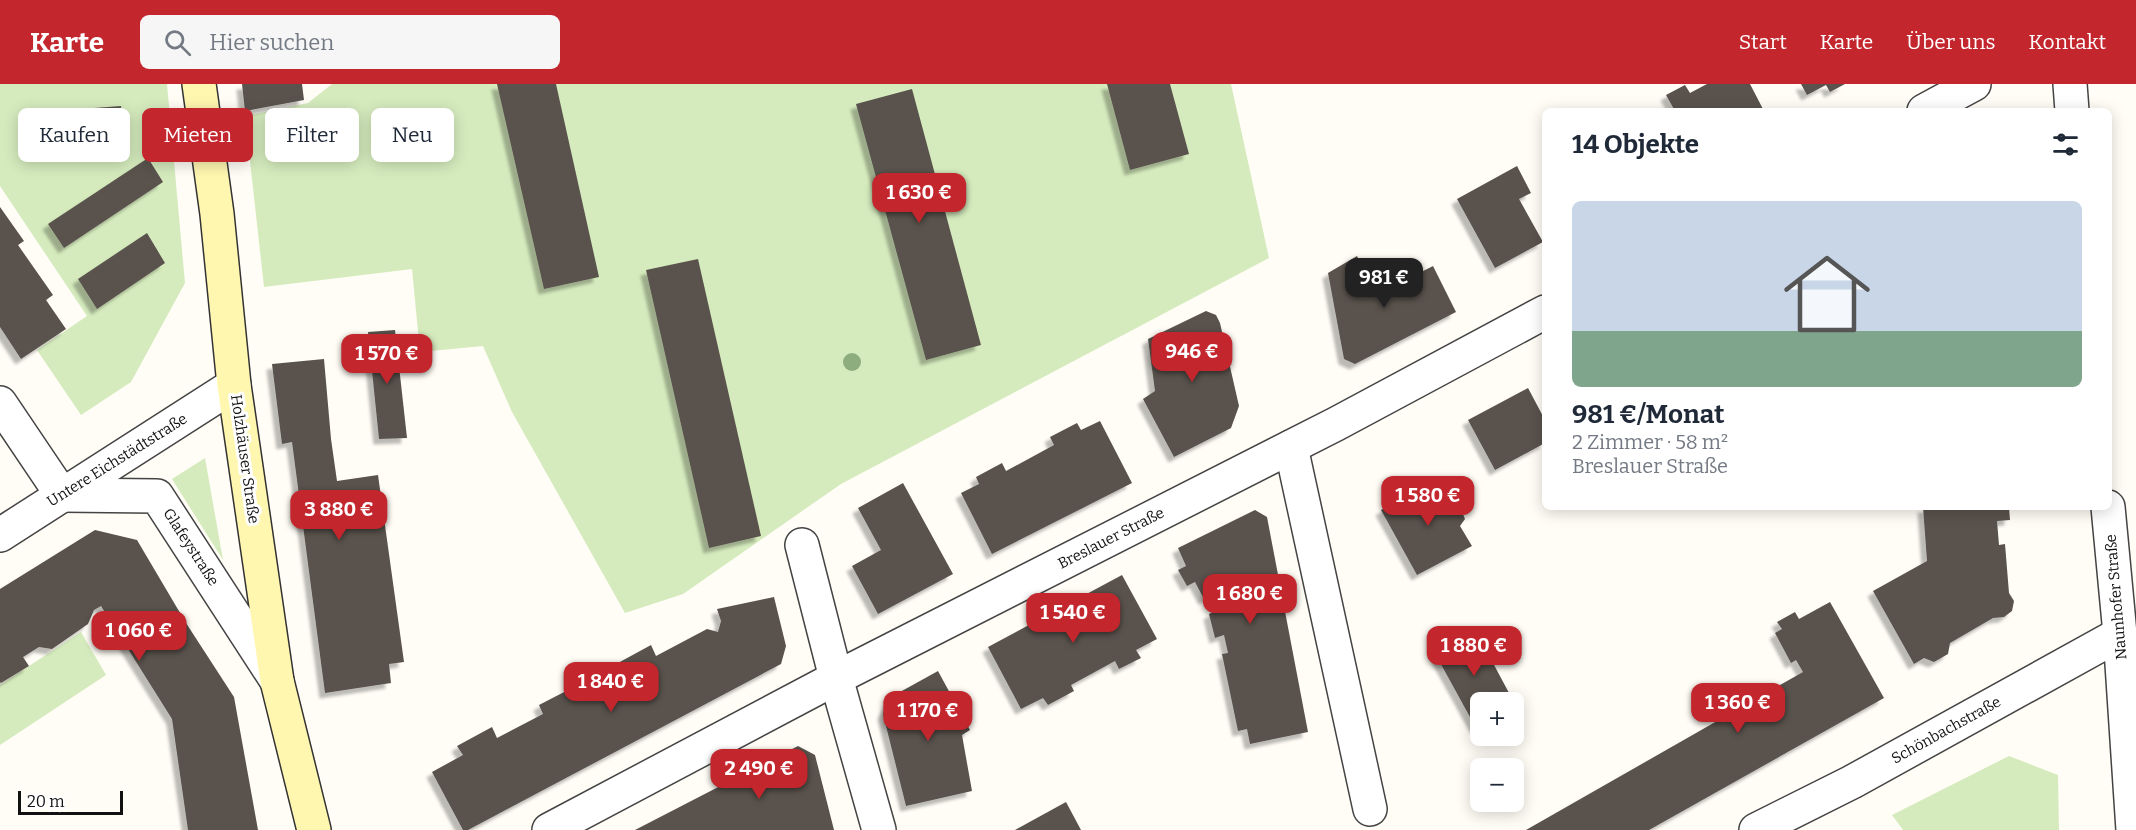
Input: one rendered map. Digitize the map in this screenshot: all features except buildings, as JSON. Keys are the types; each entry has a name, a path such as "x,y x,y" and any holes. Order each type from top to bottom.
{"main road":[{"name":"Holzhäuser Straße","path":"199,84 217,214 234,386 277,681 314,830"}],"street":[{"path":"1930,108 1974,84"},
{"path":"2070,84 2072,108"},
{"name":"Breslauer Straße","path":"549,830 836,678 1291,447 1542,314"},
{"name":"Untere Eichstädtstraße","path":"0,535 234,386"},
{"path":"0,403 62,495"},
{"path":"1291,447 1370,808"},
{"name":"Glafeystraße","path":"62,495 158,496 277,681"},
{"name":"Naunhofer Straße","path":"2108,510 2128,634 2133,830"},
{"path":"802,545 836,678 879,830"},
{"name":"Schönbachstraße","path":"1756,830 1852,782 2128,634"}],"green space":[{"path":"0,84 167,84 169,108 142,108 142,162 174,162 185,283 131,382 81,415 37,350 87,316 0,186"},
{"path":"332,84 1231,84 1269,258 841,484 683,594 625,613 512,412 483,346 420,352 412,269 264,287 250,162 253,162 253,114 265,112 265,162 359,162 359,108 284,108 308,103"},
{"path":"205,458 223,560 172,479"},
{"path":"81,632 106,675 0,745 0,685"},
{"path":"2009,756 2058,775 2059,830 1903,830 1892,815"}]}
